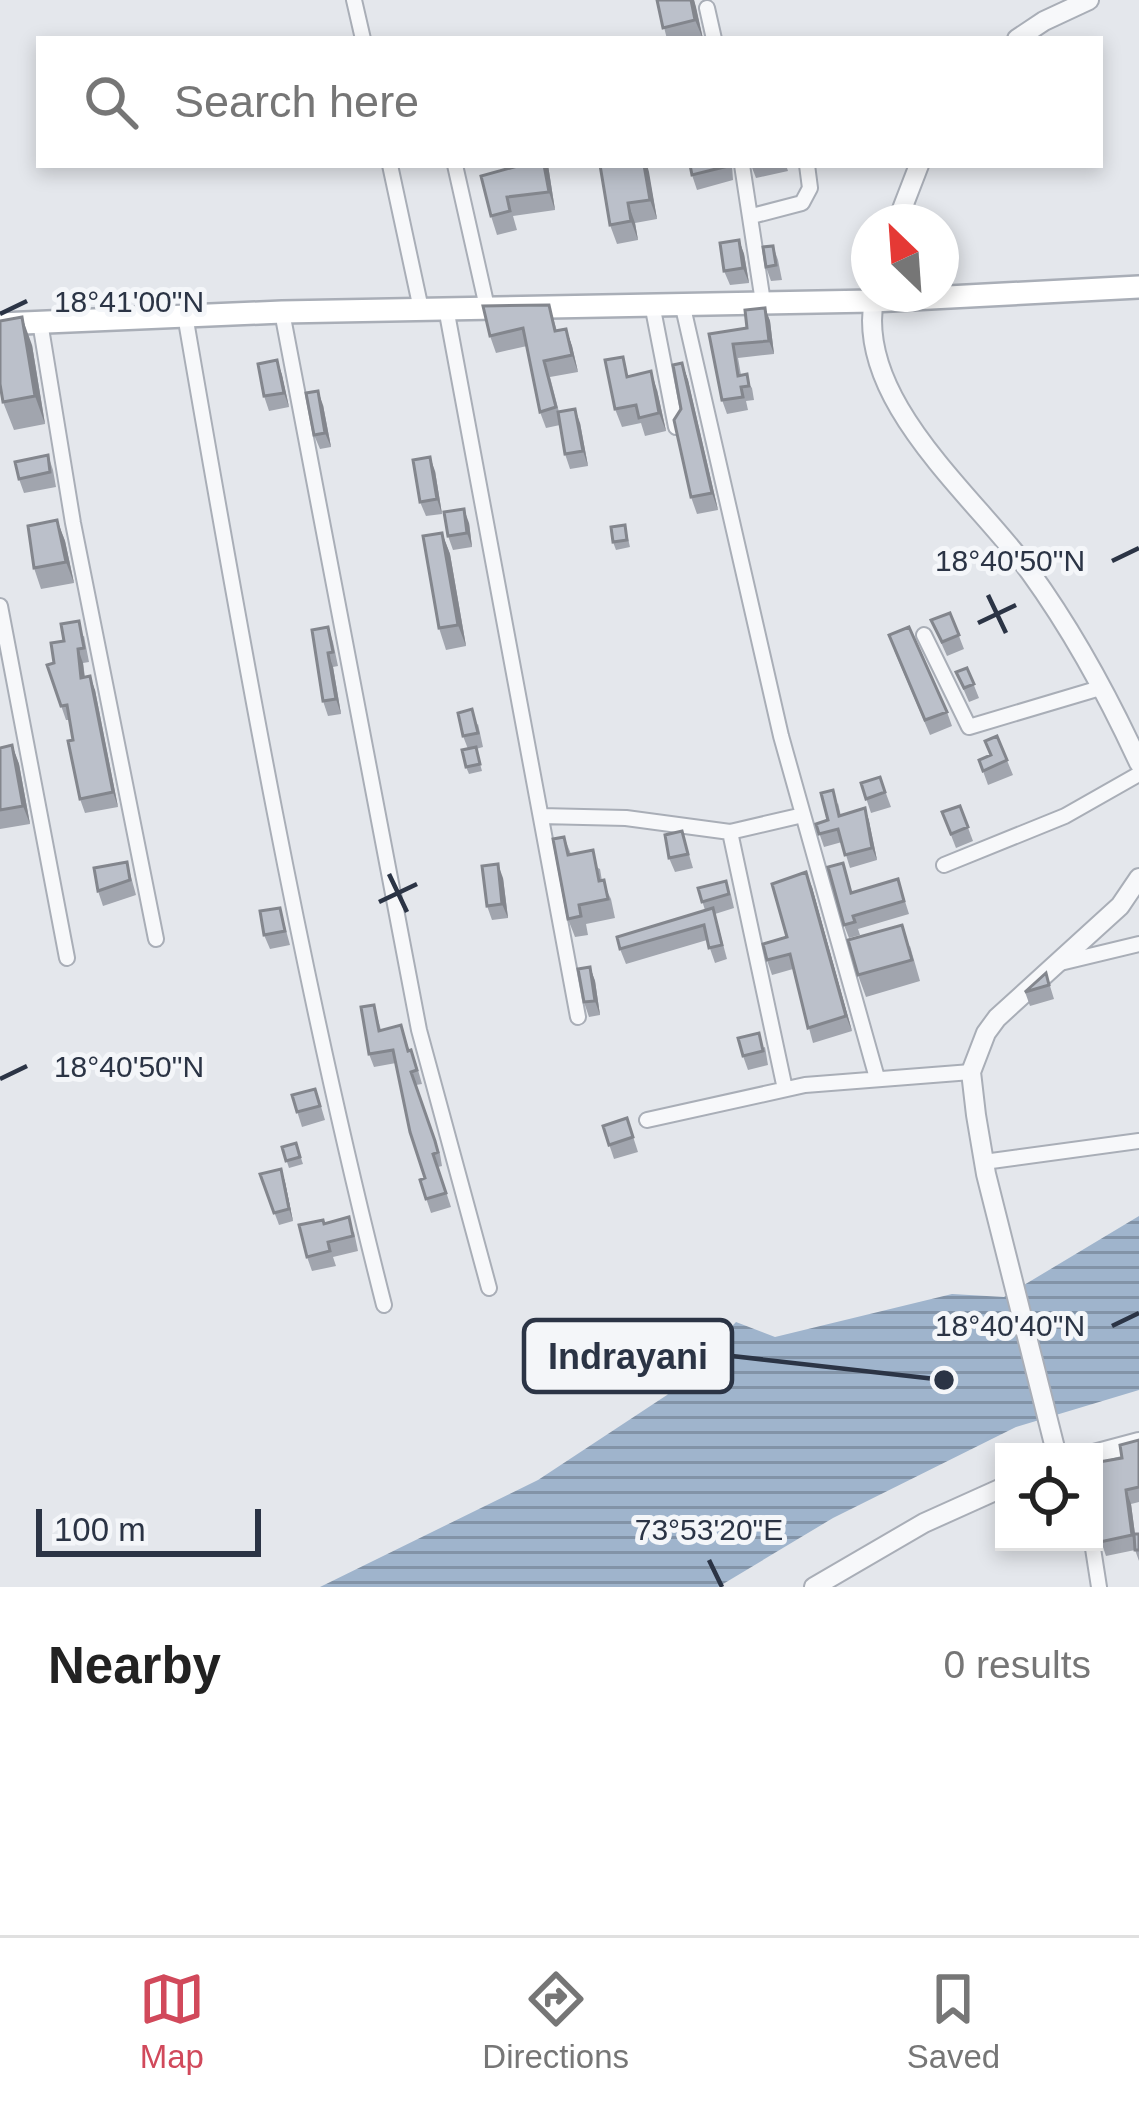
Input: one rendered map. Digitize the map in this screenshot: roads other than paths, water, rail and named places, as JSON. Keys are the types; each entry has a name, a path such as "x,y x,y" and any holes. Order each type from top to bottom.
{"main road":[{"path":"959,294 1139,287"},
{"path":"0,323 851,298"}],"street":[{"path":"354,0 362,36"},
{"path":"1022,36 1089,0"},
{"path":"707,8 713,36"},
{"path":"391,168 421,309"},
{"path":"456,168 488,307"},
{"path":"743,168 763,302"},
{"path":"752,217 802,203 810,188 807,168"},
{"path":"904,204 918,168"},
{"path":"682,303 738,562 877,1078"},
{"path":"652,304 676,427"},
{"path":"446,308 578,1017"},
{"path":"282,312 411,995 489,1288"},
{"path":"874,312 875,353 892,395 928,448 1031,573 1139,763"},
{"path":"185,315 238,623 351,1175 384,1305"},
{"path":"40,322 73,523 156,939"},
{"path":"0,606 67,958"},
{"path":"924,635 969,727 1100,688"},
{"path":"944,865 1065,816 1139,774"},
{"path":"541,816 626,818 730,832 803,815"},
{"path":"730,832 785,1089"},
{"path":"1053,1443 985,1168 971,1072 997,1018 1120,906 1139,878"},
{"path":"1056,964 1139,944"},
{"path":"647,1120 785,1089 971,1072"},
{"path":"985,1168 1139,1142"},
{"path":"1103,1452 1139,1442"},
{"path":"814,1587 924,1523 995,1491"},
{"path":"1094,1551 1100,1587"}],"water":[{"path":"1139,1216 1139,1390 1016,1427 833,1518 718,1587 320,1587 538,1480 667,1395 736,1322 775,1337 952,1294 1004,1297"}],"place":[{"name":"Indrayani","path":"944,1380"}]}
